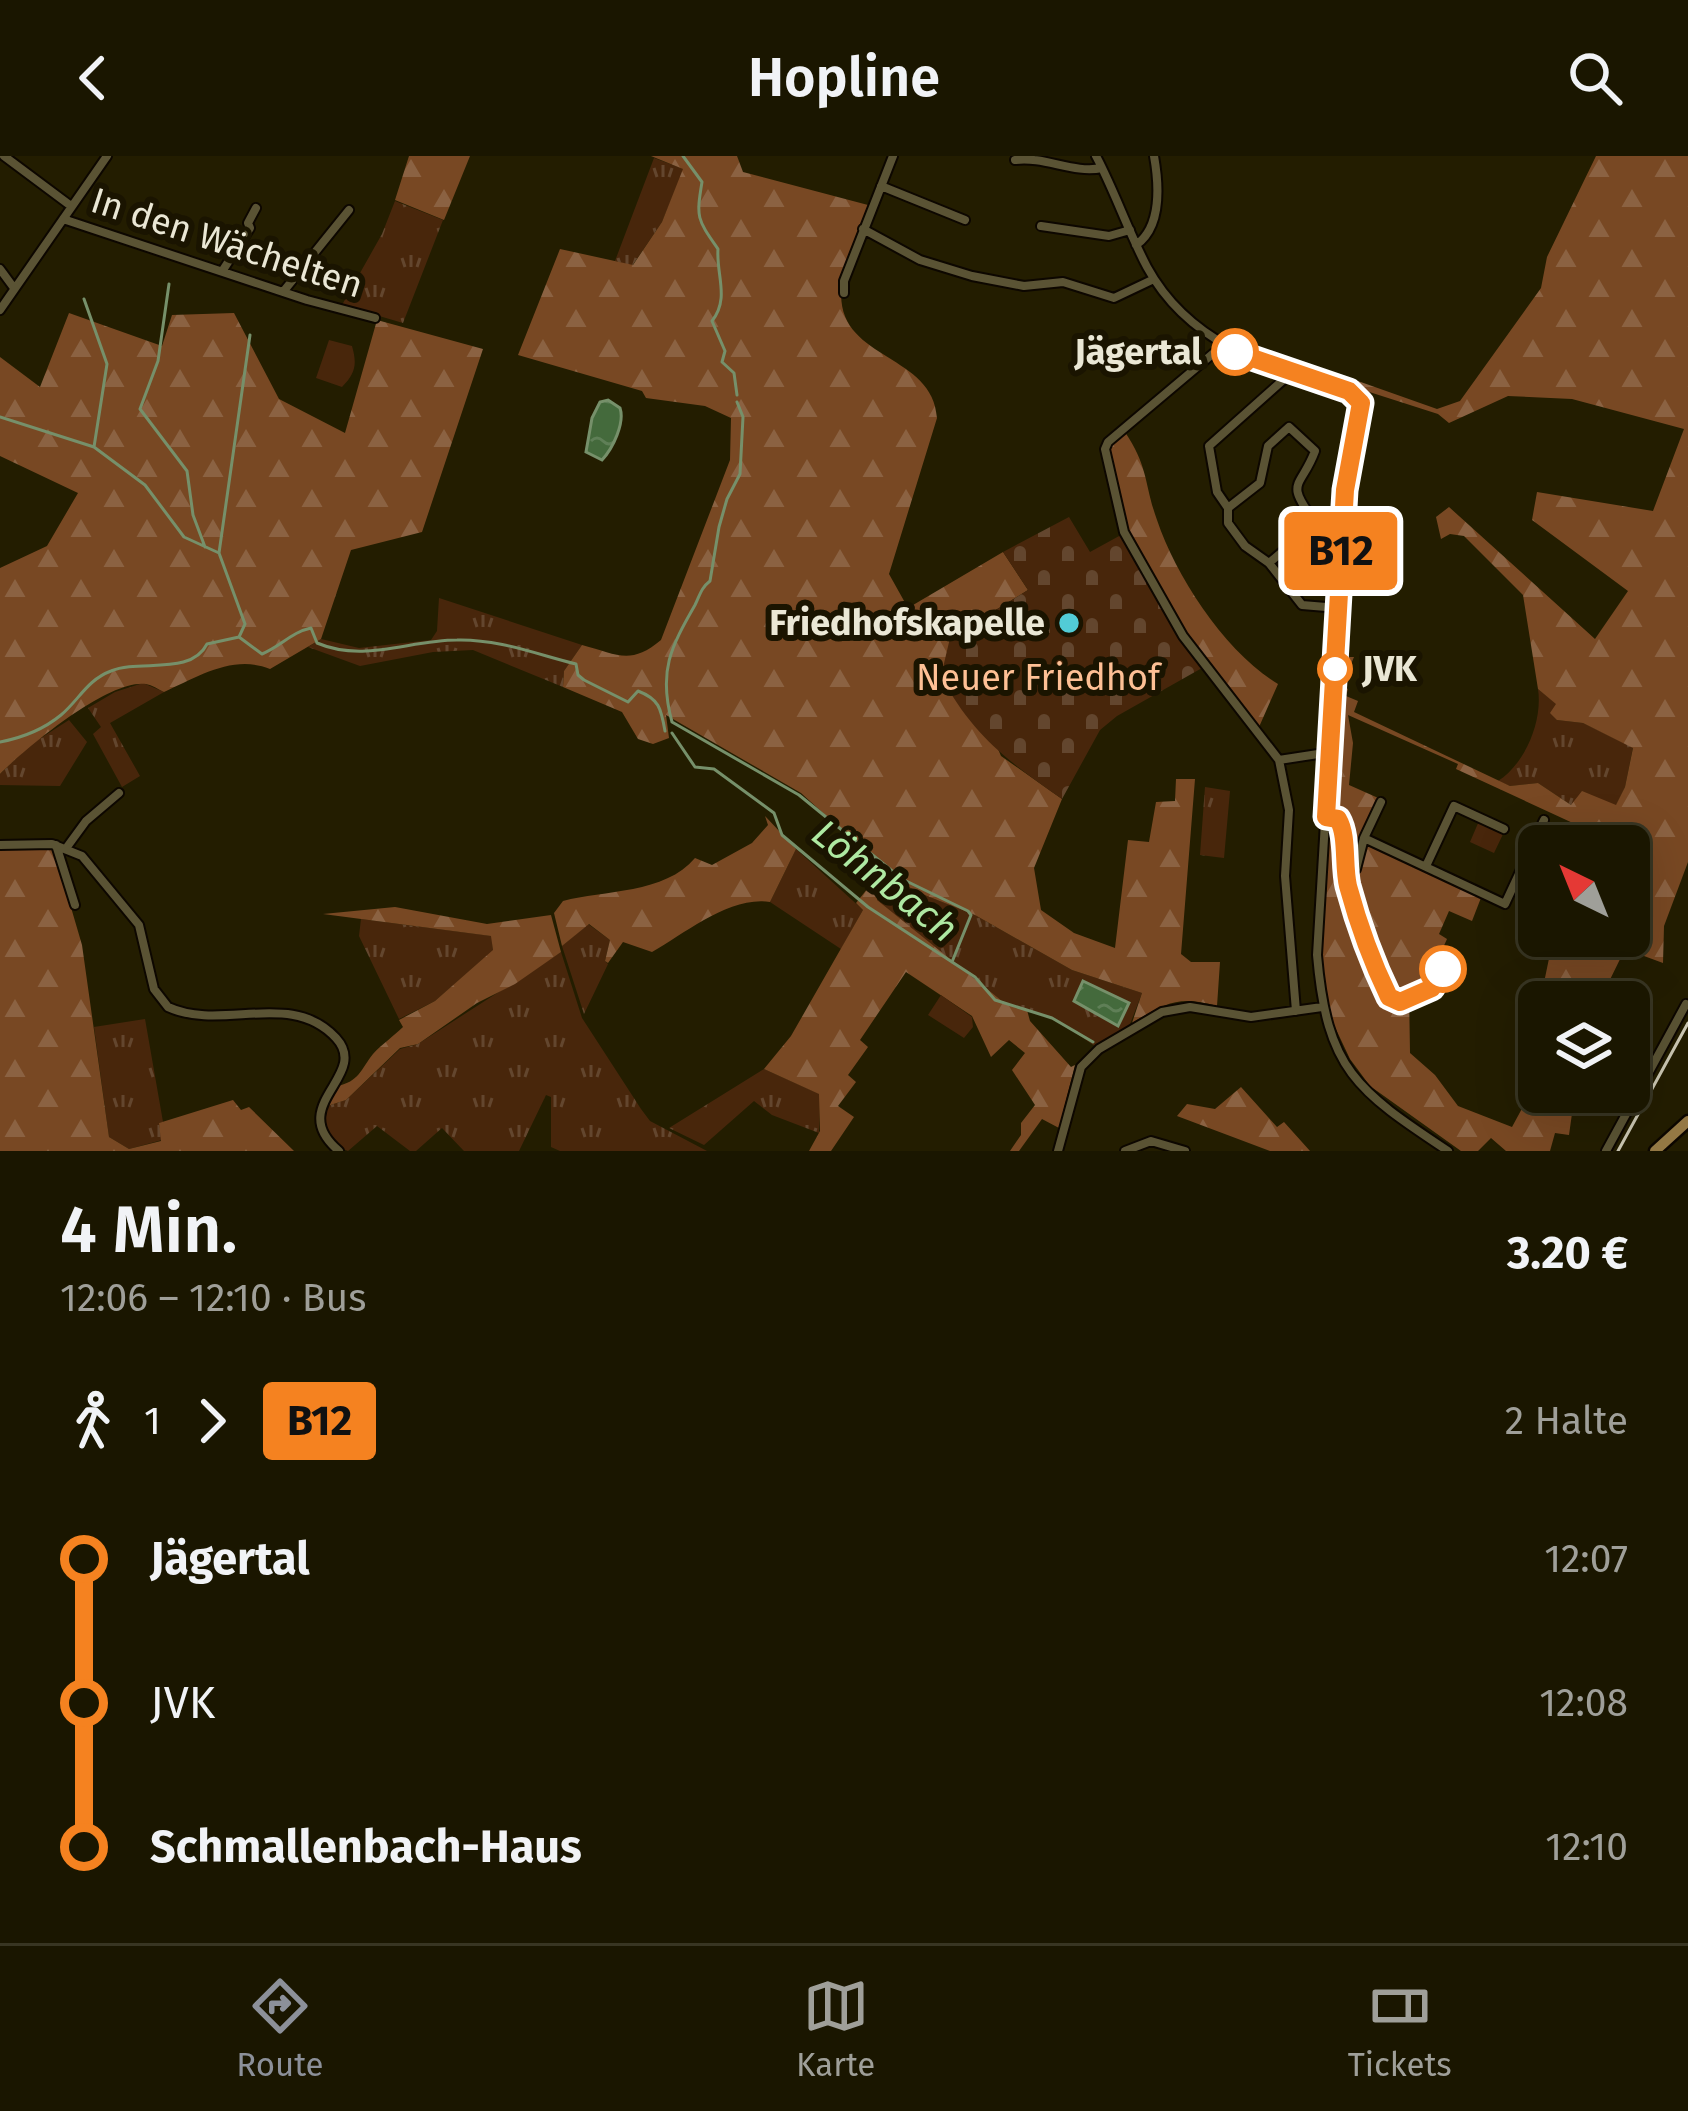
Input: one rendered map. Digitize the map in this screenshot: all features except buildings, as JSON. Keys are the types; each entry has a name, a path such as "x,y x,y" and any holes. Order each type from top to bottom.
{"main road":[{"path":"1655,1151 1688,1121"}],"street":[{"path":"5,156 71,206"},
{"path":"0,310 107,156"},
{"path":"844,292 893,156"},
{"path":"1096,156 1154,279 1186,318 1222,346 1349,391 1361,403 1345,490 1337,608 1317,955 1322,1007 1341,1059 1366,1093 1448,1151"},
{"path":"1136,245 1148,236 1158,195 1154,156"},
{"path":"1015,160 1029,158 1083,170 1102,168"},
{"path":"881,185 964,220"},
{"path":"223,270 250,228 256,208"},
{"path":"283,292 349,210"},
{"name":"In den Wächelten","path":"62,219 375,318"},
{"path":"1041,226 1109,236 1130,230"},
{"path":"863,229 920,260 1001,283 1063,282 1114,298 1154,279"},
{"path":"0,269 14,288"},
{"path":"1222,346 1108,442 1107,459 1124,532 1183,636 1279,760 1289,810 1285,876 1296,1011"},
{"path":"1291,374 1209,446 1216,493 1228,508 1228,524 1245,546 1269,563 1302,605 1337,608"},
{"path":"1228,508 1260,483 1268,446 1289,427 1297,430 1315,452 1300,471 1298,494 1316,523 1269,563"},
{"path":"1279,760 1331,752"},
{"path":"62,846 119,793"},
{"path":"1347,878 1356,868 1381,802"},
{"path":"1426,866 1454,806 1504,830"},
{"path":"1326,817 1342,825 1347,878 1379,976"},
{"path":"1364,838 1505,904 1544,820"},
{"path":"0,845 62,846 97,871 140,925 154,989 168,1007 223,1016 294,1013 338,1039 345,1049 346,1064 323,1099 320,1113 324,1133 339,1151"},
{"path":"62,846 75,905"},
{"path":"1606,1151 1686,1004"},
{"path":"1058,1151 1081,1067 1100,1049 1162,1012 1190,1007 1251,1017 1322,1007"},
{"path":"1677,1130 1688,1139"},
{"path":"1125,1151 1151,1141 1185,1151"}],"green space":[{"path":"409,156 470,156 444,220 395,200"},
{"path":"651,156 737,156 743,172 868,205 845,269 842,305 850,326 864,341 918,379 931,396 937,418 889,574 908,608 1003,552 1028,590 950,638 1001,756 1062,799 1034,868 1041,910 1074,933 1115,948 1128,840 1149,842 1156,802 1175,801 1176,779 1195,779 1181,954 1191,962 1220,962 1217,1006 1173,1003 1132,1023 1142,993 1072,970 975,915 895,878 877,900 1002,1001 1027,1010 1030,1021 1071,1067 1075,1065 1059,1128 1042,1119 1019,1151 1010,1151 1021,1135 1021,1123 1035,1105 1012,1070 1025,1053 1009,1040 991,1057 972,1016 906,972 860,1040 868,1047 848,1075 856,1082 838,1106 854,1117 831,1151 809,1151 820,1131 819,1094 764,1069 791,1036 863,910 856,903 884,868 801,793 666,715 669,738 653,744 638,739 622,712 563,687 564,671 582,645 632,655 661,640 730,460 731,418 705,406 646,398 642,391 518,355 560,249 633,265 662,222 683,169"},
{"path":"1596,156 1688,156 1688,862 1664,926 1663,963 1647,957 1650,825 1577,825 1348,715 1353,743 1349,785 1385,801 1369,836 1484,890 1472,921 1449,911 1439,934 1447,939 1426,985 1409,992 1410,1053 1435,1075 1458,1106 1512,1127 1520,1113 1572,1113 1569,1135 1555,1133 1550,1151 1506,1151 1491,1138 1478,1151 1461,1151 1370,1086 1350,1059 1325,1006 1321,954 1341,657 1354,657 1342,685 1348,689 1346,696 1358,701 1354,712 1510,786 1538,783 1571,805 1582,791 1616,805 1633,748 1583,723 1557,720 1550,713 1556,704 1538,689 1523,595 1464,536 1450,534 1441,539 1436,517 1449,507 1595,639 1628,591 1532,520 1537,492 1653,511 1684,429 1572,399 1508,396 1449,423 1438,414 1307,372 1307,363 1437,409 1460,401 1541,288 1547,257"},
{"path":"654,158 684,169 662,222 632,266 615,261"},
{"path":"395,201 443,220 403,323 342,305"},
{"path":"69,313 162,346 172,315 234,313 279,399 345,433 377,320 483,349 422,532 351,550 321,639 270,669 229,666 164,692 146,684 111,692 48,733 0,774 0,568 47,546 78,493 0,456 0,357 40,387"},
{"path":"329,340 352,346 354,368 342,387 316,378"},
{"path":"1125,432 1142,466 1166,542 1190,589 1222,634 1278,684 1259,727 1223,688 1185,635 1126,531 1108,448"},
{"name":"Neuer Friedhof","path":"1069,517 1090,552 1121,535 1180,639 1202,668 1100,730 1062,799 993,746 941,676 950,638 1028,590 1003,552"},
{"path":"439,598 582,645 564,671 563,687 473,650 433,652 360,666 308,647 321,639 359,648 431,640 437,631"},
{"path":"143,683 164,692 110,723 140,776 122,787 93,734 101,727 88,708"},
{"path":"1538,689 1557,704 1557,720 1583,723 1633,747 1616,806 1571,805 1538,783 1510,786 1498,781 1530,741 1538,714"},
{"path":"69,720 87,742 60,786 0,785 0,774 30,745"},
{"path":"1205,787 1230,791 1224,858 1200,855"},
{"path":"765,816 796,849 770,902 724,910 652,952 623,942 608,963 610,940 589,924 562,946 554,913 563,901 651,885 695,858 712,865 752,843 768,825"},
{"path":"1479,821 1504,832 1494,853 1470,842"},
{"path":"53,846 82,945 109,1137 129,1149 161,1141 159,1123 233,1100 241,1110 249,1107 294,1151 0,1151 0,849"},
{"path":"796,849 863,910 841,949 770,902"},
{"path":"895,877 1072,970 1142,993 1127,1032 1099,1049 1057,1020 1002,1001 877,901"},
{"path":"395,907 487,924 551,915 561,952 418,1044 400,1048 346,1100 324,1107 337,1086 355,1078 403,1027 399,1020 435,1001 493,950 491,936 323,914"},
{"path":"361,919 492,936 493,951 435,1001 399,1019 359,936"},
{"path":"588,924 610,940 608,964 584,1014 562,946"},
{"path":"561,952 582,1018 641,1109 650,1121 707,1151 560,1151 551,1147 551,1097 546,1095 519,1151 464,1151 442,1128 416,1151 377,1126 348,1151 332,1139 324,1107 346,1100 400,1049 418,1044"},
{"path":"1549,957 1621,957 1609,981 1544,981"},
{"path":"941,995 972,1017 973,1027 964,1038 928,1015"},
{"path":"145,1019 162,1140 129,1149 109,1137 94,1027"},
{"path":"764,1069 820,1094 819,1133 772,1115 754,1101 704,1145 669,1128"},
{"path":"1241,1087 1277,1127 1284,1122 1310,1151 1270,1151 1177,1116 1187,1104 1215,1109"}],"water":[{"path":"608,400 620,408 621,421 602,460 586,452 592,418 600,402"},
{"path":"1083,981 1129,1003 1118,1026 1074,1001"}],"waterway":[{"path":"683,156 702,182 700,218 718,249 721,295 712,321 725,351 722,362 734,373 737,395"},
{"path":"169,284 158,361 140,409 187,471 193,515 205,547"},
{"path":"84,299 107,364 94,447"},
{"path":"219,553 250,335"},
{"path":"737,402 743,417 740,474 719,527 710,581 669,660 666,688 672,722 799,795 902,879 968,911 971,915 952,962"},
{"name":"Löhnbach","path":"0,417 94,447 145,485 184,537 219,553 245,624 239,637 262,654 311,628 317,643 352,651 457,640 502,645 576,664 584,680 628,702 638,691 651,697 665,731"},
{"path":"0,742 54,720 89,685 111,671 189,660 207,644 239,637"},
{"name":"Löhnbach","path":"672,733 695,767 714,769 774,813 782,835 868,907 975,977 995,1000 1052,1018 1093,1042"}],"railway":[{"path":"1618,1151 1688,1023"}],"bus line":[{"name":"B12","path":"1235,352 1349,391 1361,403 1345,490 1326,817 1341,821 1348,887 1389,997 1400,1002 1432,988 1443,969"}],"place":[{"name":"Jägertal","path":"1235,352"},
{"name":"Friedhofskapelle","path":"1069,623"},
{"name":"JVK","path":"1335,669"}]}
